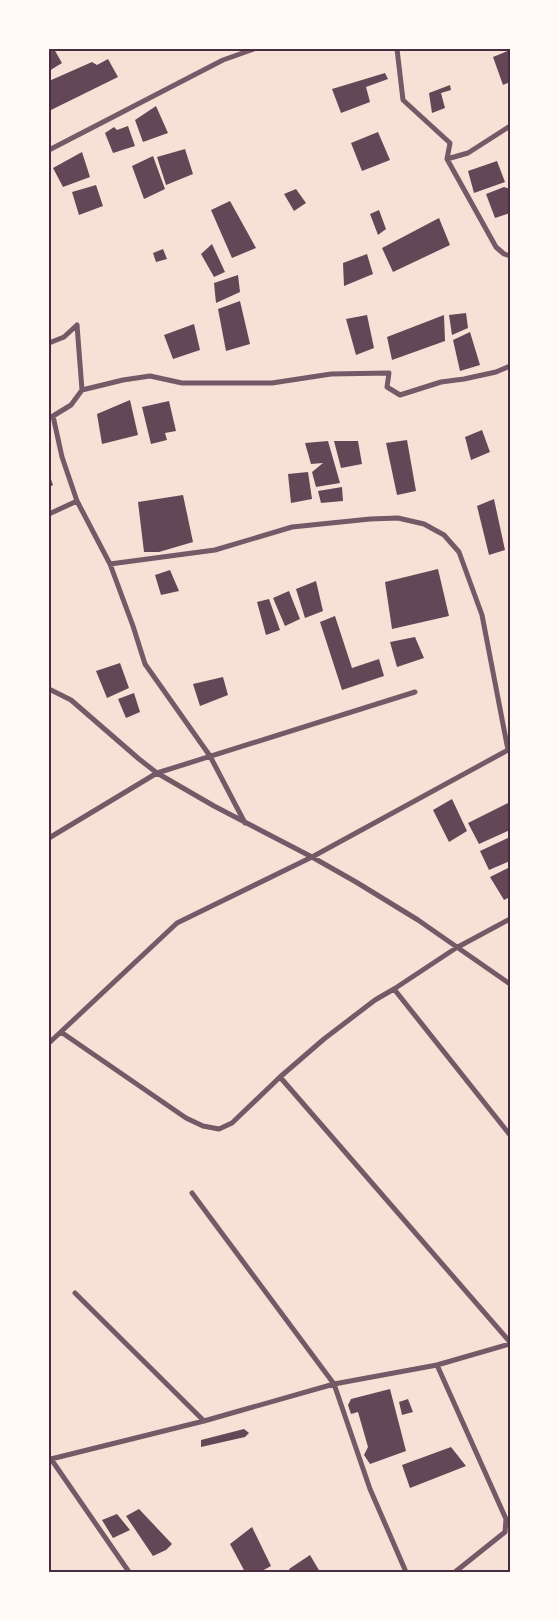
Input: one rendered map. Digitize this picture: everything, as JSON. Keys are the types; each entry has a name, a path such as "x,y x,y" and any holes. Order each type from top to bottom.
{"street":[{"path":"49,150 223,60 254,49"},
{"path":"397,49 403,100 450,144 447,158 496,247 504,254 510,256"},
{"path":"447,158 468,153 510,126"},
{"path":"49,343 64,337 77,325 82,390"},
{"path":"245,823 210,756 145,664 110,564 77,501 62,457 53,416 71,405 82,390 123,380 150,376 182,383 272,382 331,374 389,373 387,387 400,396 441,382 496,372 510,366"},
{"path":"49,514 77,501"},
{"path":"49,1043 178,923 312,856 508,750 482,615 460,552 444,535 424,524 398,518 292,527 215,550 110,564"},
{"path":"49,689 71,700 157,773 245,823 312,856 418,920 510,984"},
{"path":"49,838 157,773 415,692"},
{"path":"61,1032 186,1118 203,1126 219,1129 232,1123 280,1077 324,1039 375,1000 456,948 510,919"},
{"path":"394,989 510,1135"},
{"path":"129,1572 50,1461 204,1421 334,1384 437,1365 510,1343 280,1077"},
{"path":"192,1193 334,1384 370,1489 406,1572"},
{"path":"74,1293 204,1421"},
{"path":"437,1365 506,1518 504,1532 455,1572"}],"building":[{"path":"49,49 54,49 62,63 49,71"},
{"path":"510,50 510,82 503,85 493,57"},
{"path":"108,59 118,77 51,110 49,105 49,81 92,62 97,65"},
{"path":"385,73 388,79 366,87 370,102 341,113 332,89"},
{"path":"450,85 451,90 441,93 445,108 432,113 429,93"},
{"path":"156,106 168,133 143,142 135,120"},
{"path":"128,126 135,146 113,153 105,133 114,127 117,130"},
{"path":"378,132 390,160 362,171 351,143"},
{"path":"185,149 193,174 166,185 157,157"},
{"path":"82,152 90,177 63,187 53,168"},
{"path":"153,156 165,189 144,199 132,166"},
{"path":"497,161 505,182 474,193 468,171"},
{"path":"96,185 103,206 79,215 72,192"},
{"path":"504,187 510,189 510,213 495,218 486,194"},
{"path":"296,189 306,203 294,211 284,194"},
{"path":"230,201 256,248 232,258 211,210"},
{"path":"379,210 386,229 378,235 370,214"},
{"path":"439,218 450,245 393,272 382,248"},
{"path":"212,244 225,272 214,277 201,254"},
{"path":"163,249 167,259 156,262 153,253"},
{"path":"367,254 373,274 344,286 343,263"},
{"path":"238,275 240,292 216,303 214,283"},
{"path":"240,301 250,344 226,351 218,309"},
{"path":"466,313 468,328 452,335 449,315"},
{"path":"367,315 374,348 356,355 346,319"},
{"path":"444,315 445,341 392,360 387,337"},
{"path":"194,324 200,350 173,359 164,335"},
{"path":"470,332 480,365 460,371 453,340"},
{"path":"130,400 138,435 102,444 97,414"},
{"path":"169,401 176,431 165,433 167,440 151,444 142,407"},
{"path":"482,430 490,452 471,460 465,437"},
{"path":"407,440 416,491 397,495 386,443"},
{"path":"328,441 340,483 316,487 312,472 323,463 311,464 305,443"},
{"path":"334,441 358,441 362,464 341,468"},
{"path":"308,472 312,499 291,503 288,474"},
{"path":"49,474 53,485 49,487"},
{"path":"342,487 343,501 321,503 318,491"},
{"path":"183,495 193,542 159,552 144,552 138,502"},
{"path":"494,499 505,550 489,555 477,506"},
{"path":"438,569 449,616 392,629 385,582"},
{"path":"170,570 179,591 161,595 155,575"},
{"path":"316,581 323,611 305,618 296,589"},
{"path":"289,591 300,619 285,626 273,598"},
{"path":"269,599 280,630 266,635 257,602"},
{"path":"335,616 352,668 379,659 384,676 342,690 320,622"},
{"path":"415,637 424,658 397,667 390,642"},
{"path":"120,663 129,688 107,698 96,671"},
{"path":"223,677 228,695 200,706 193,684"},
{"path":"134,693 140,712 126,718 118,699"},
{"path":"452,799 467,831 449,842 433,810"},
{"path":"510,802 510,830 479,844 468,823"},
{"path":"510,837 510,861 489,870 480,851"},
{"path":"510,867 510,897 504,900 490,877"},
{"path":"390,1389 406,1451 370,1464 364,1455 368,1447 358,1412 351,1414 348,1405 351,1399"},
{"path":"408,1399 413,1412 402,1415 399,1402"},
{"path":"244,1429 249,1433 245,1437 201,1447 201,1440"},
{"path":"451,1447 466,1466 410,1488 402,1465"},
{"path":"139,1509 172,1544 166,1550 153,1556 126,1516"},
{"path":"117,1514 130,1530 113,1538 102,1520"},
{"path":"252,1527 271,1566 260,1572 245,1572 230,1544"},
{"path":"310,1555 320,1572 291,1572 289,1569"}]}
